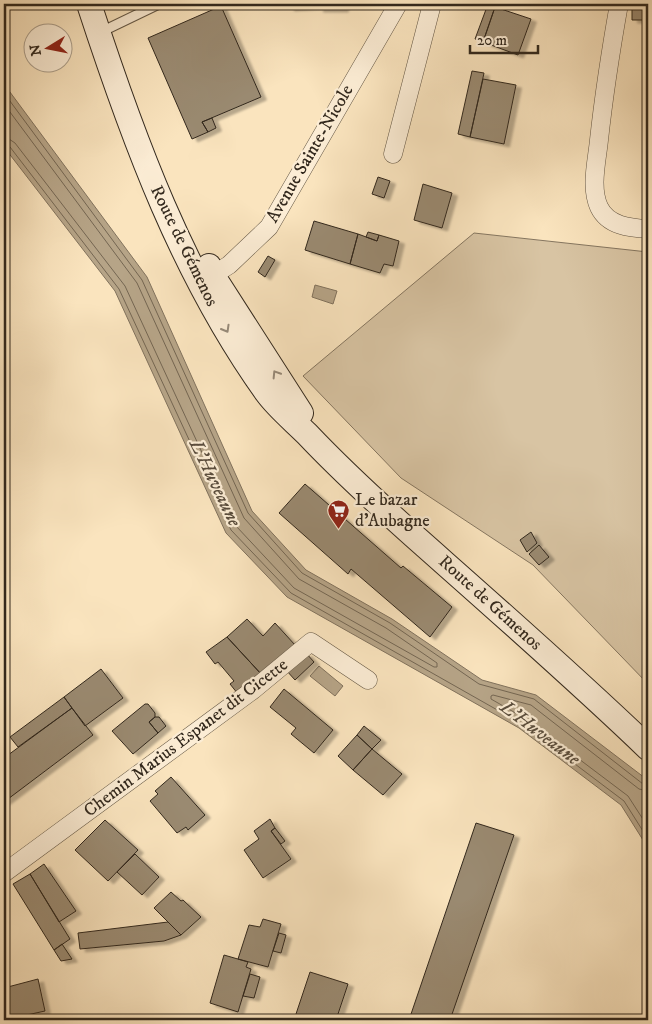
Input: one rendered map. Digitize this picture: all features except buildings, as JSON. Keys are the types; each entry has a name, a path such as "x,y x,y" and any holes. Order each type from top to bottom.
{"main road":[{"name":"Route de Gémenos","path":"89,4 130,84 208,283"},
{"name":"Route de Gémenos","path":"89,4 117,90 149,174 208,283 331,459 370,497 580,683 648,748"}],"street":[{"name":"Avenue Sainte-Nicole","path":"208,283 221,270 230,265 269,227 398,4"},
{"path":"393,154 432,4"},
{"path":"619,4 606,76 594,188 599,207 607,219 627,228 648,229"},
{"name":"Chemin Marius Espanet dit Cicette","path":"4,873 253,690 311,642 368,680"}],"lane":[{"path":"103,31 159,4"}],"shaded area":[{"path":"474,233 648,252 648,684 533,565 401,478 303,376"}],"water":[{"name":"L'Huveaune","path":"4,84 147,277 252,511 306,570 392,619 482,680 536,695 645,778 648,783 648,848 621,805 519,728 287,597 226,533 115,291 4,147"},
{"path":"315,285 337,291 333,304 312,297"},
{"path":"319,666 343,686 335,696 310,676"}],"place":[{"name":"Le bazar d'Aubagne","path":"339,529"}]}
